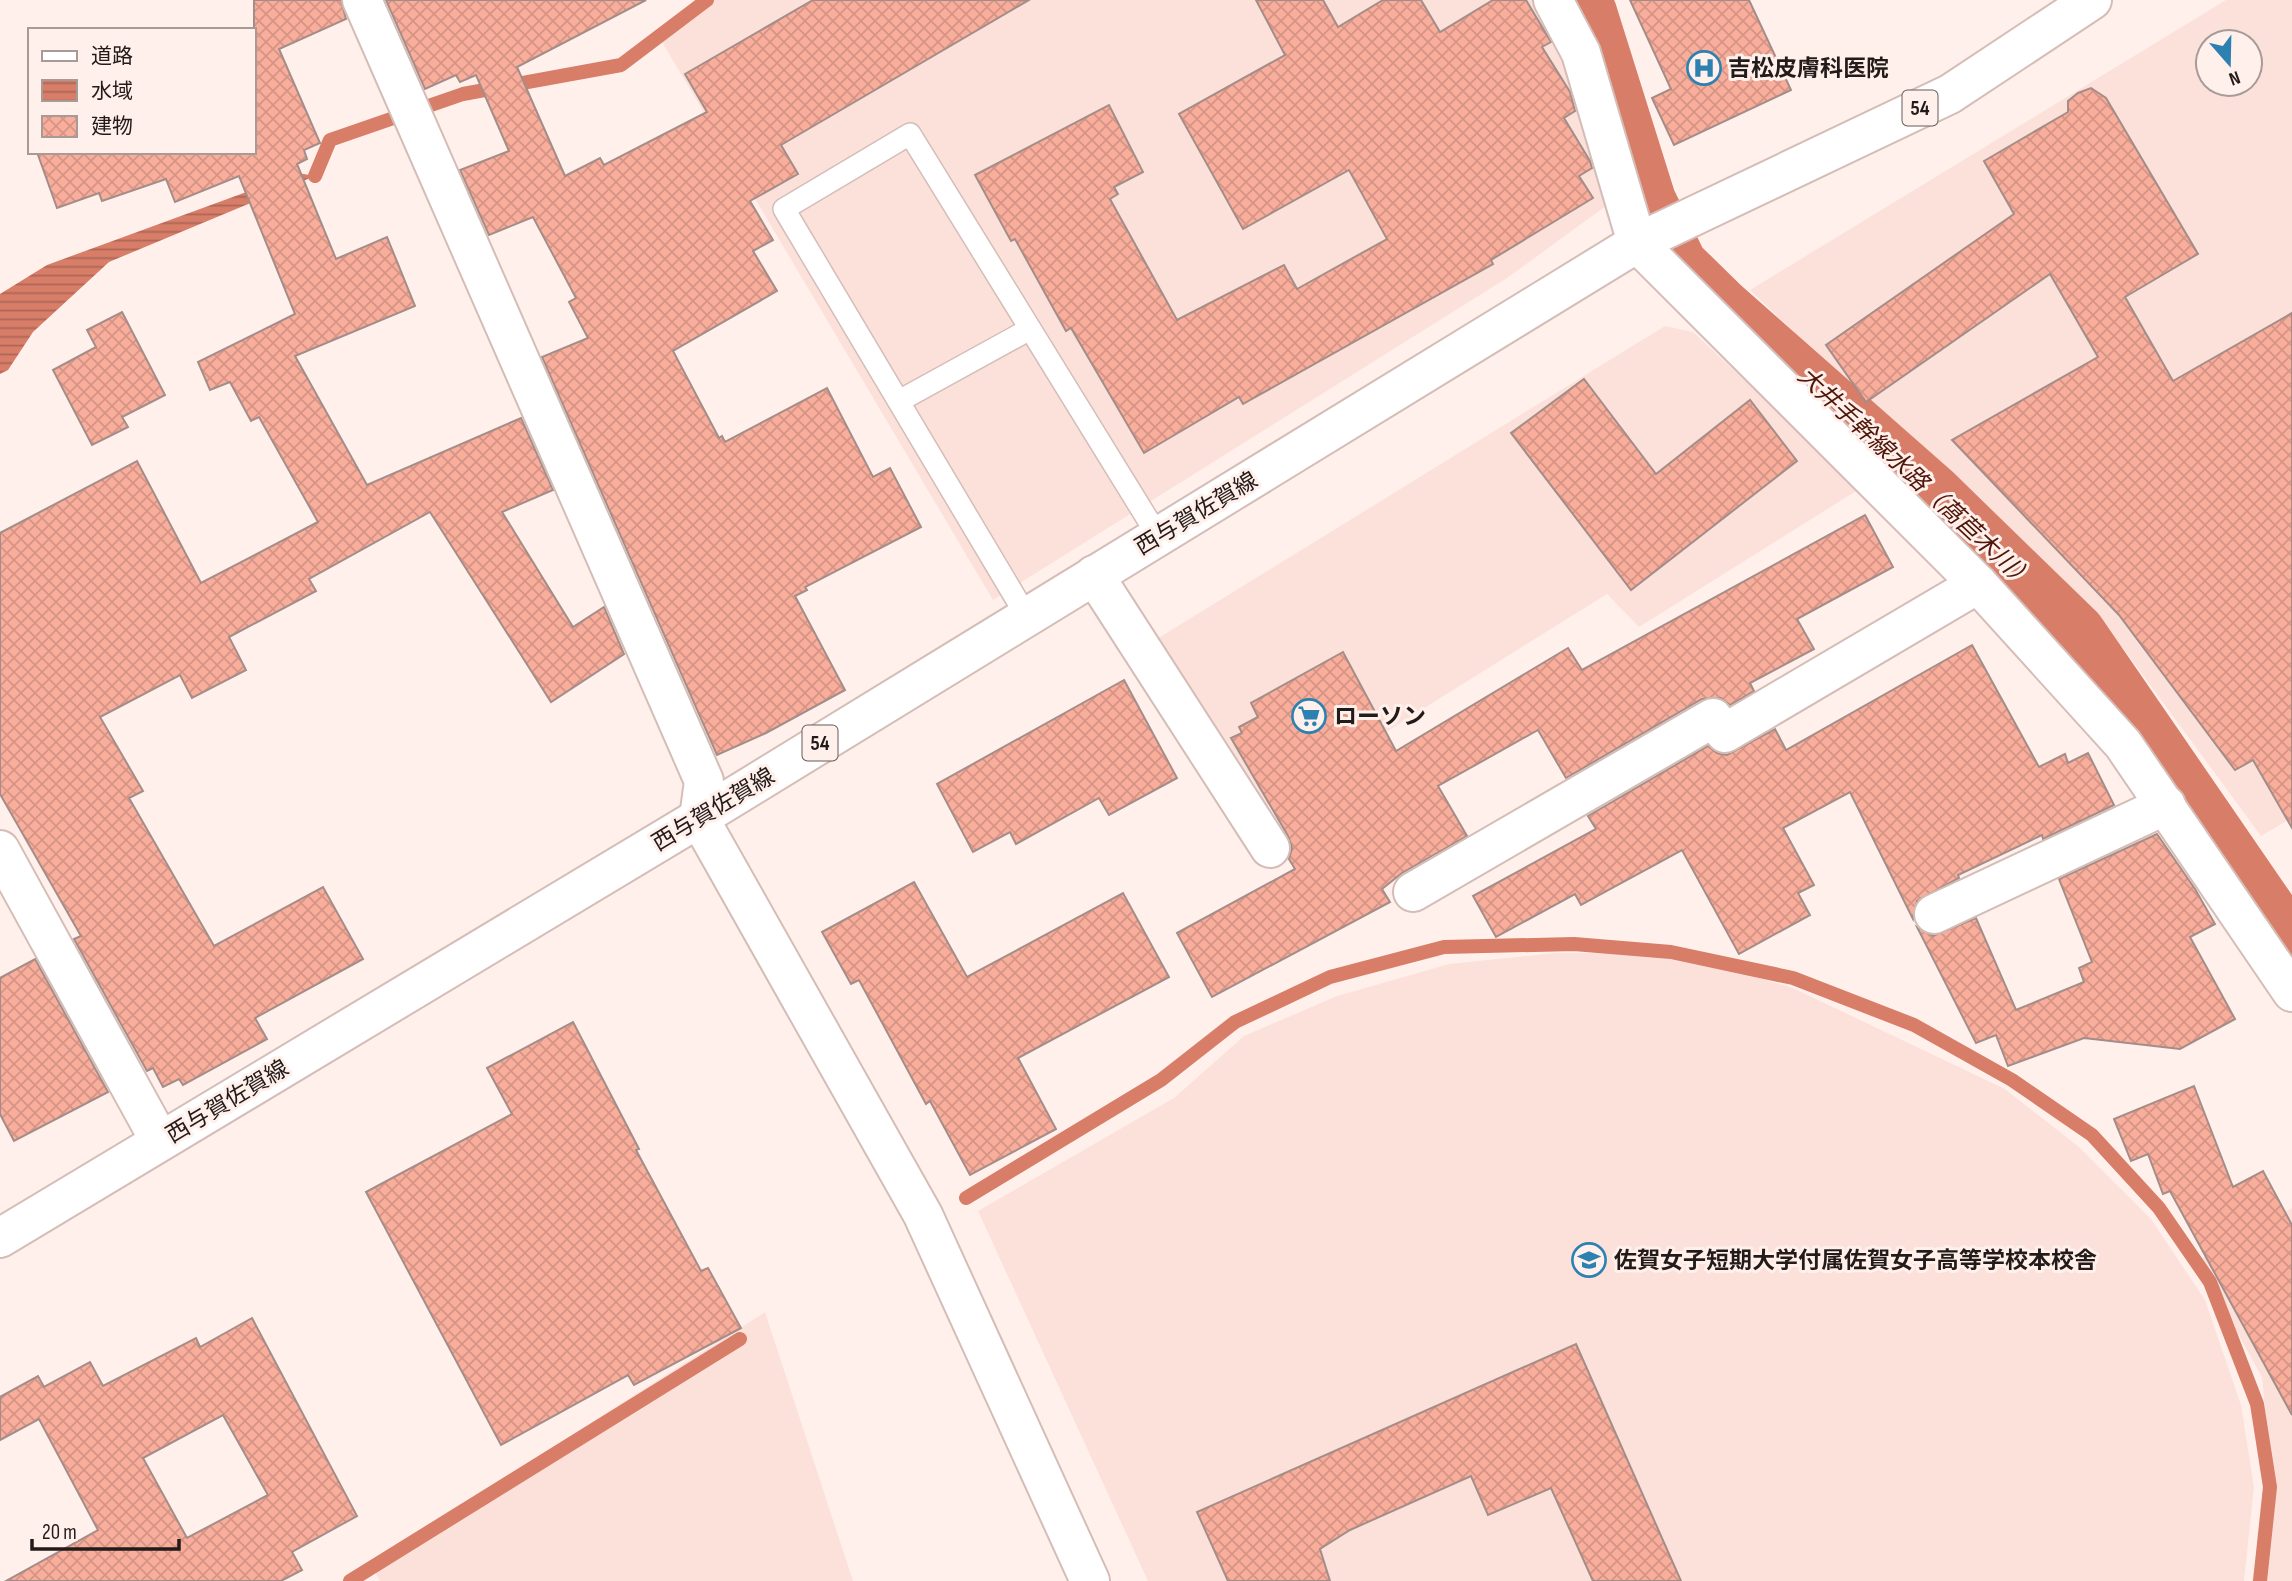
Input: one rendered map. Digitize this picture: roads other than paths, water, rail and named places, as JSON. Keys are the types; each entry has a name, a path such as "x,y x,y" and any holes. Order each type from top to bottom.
{"street":[{"path":"362,0 408,111 704,781 699,818 923,1214 1090,1581"},
{"path":"1553,0 1581,53 1637,243 1978,584 2123,744 2292,992"},
{"name":"54","path":"1637,243 1950,94 2092,0"},
{"name":"西与賀佐賀線","path":"0,1238 699,818 1637,243"},
{"path":"1094,575 1270,848"},
{"path":"1413,892 1713,718 1725,733 1978,584"},
{"path":"1934,914 2166,805"},
{"path":"0,850 160,1141"}],"lane":[{"path":"1027,617 784,209 910,134 1158,536"},
{"path":"899,401 1030,329"}],"water":[{"path":"298,173 315,176 109,262 33,332 8,370 0,374 0,294 47,265"}],"waterway":[{"path":"315,176 330,140 463,94 621,65 707,0"},
{"name":"大井手幹線水路（萵苣木川）","path":"1584,0 1591,12 1650,200 1681,263 1724,305 1934,490 2079,631 2292,941"},
{"path":"966,1198 1161,1080 1235,1022 1330,977 1444,947 1574,944 1671,952 1793,978 1914,1025 2012,1080 2092,1135 2159,1208 2210,1282 2257,1404 2270,1487 2260,1581"},
{"path":"350,1581 740,1339"}],"place":[{"name":"吉松皮膚科医院","path":"1704,68"},
{"name":"ローソン","path":"1309,716"},
{"name":"佐賀女子短期大学付属佐賀女子高等学校本校舎","path":"1589,1260"}]}
